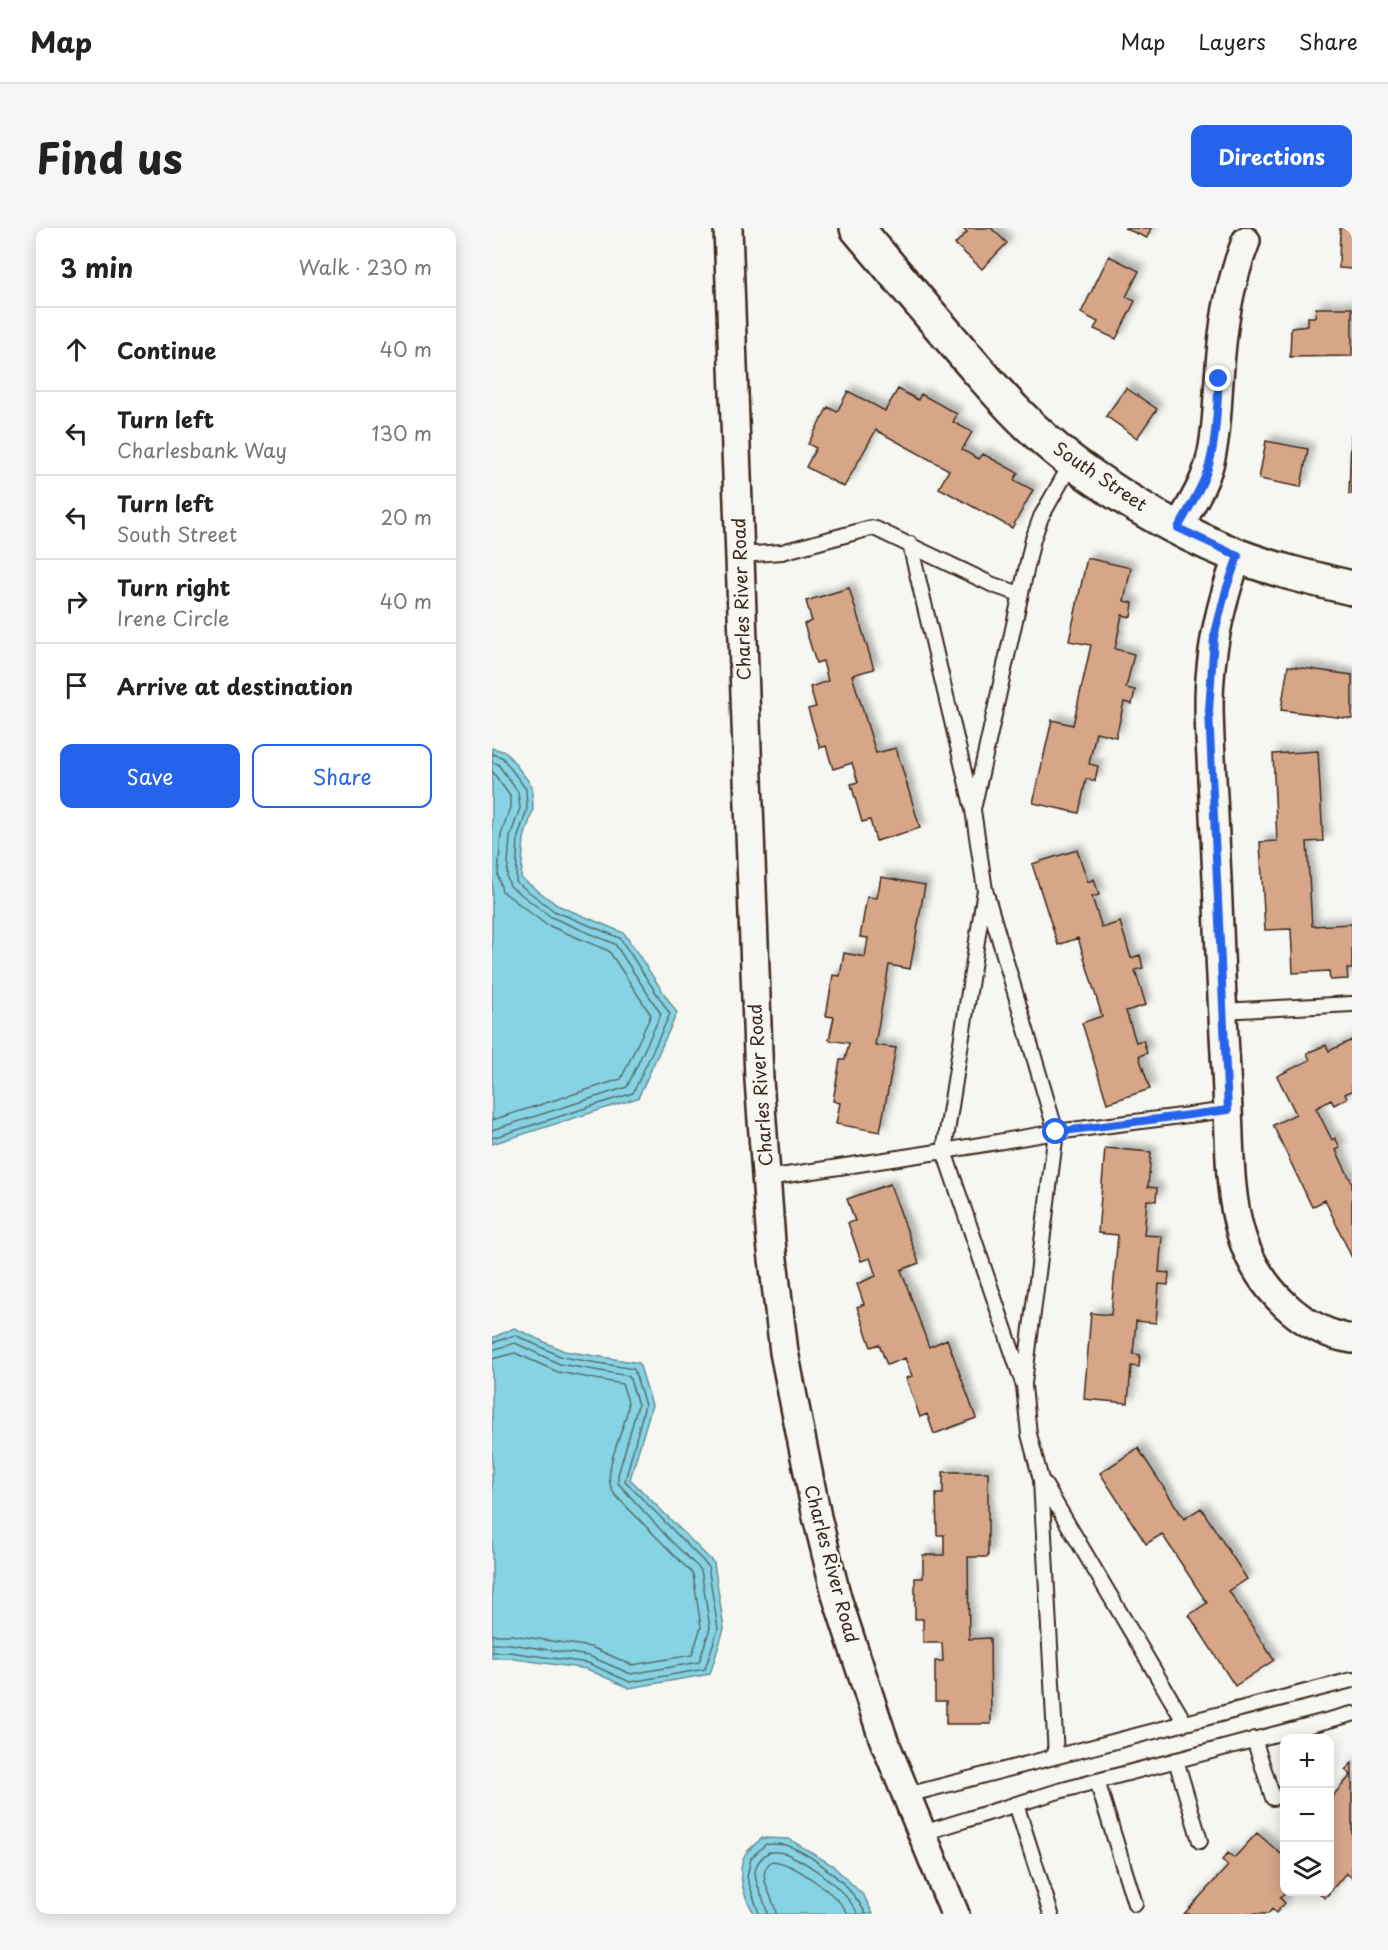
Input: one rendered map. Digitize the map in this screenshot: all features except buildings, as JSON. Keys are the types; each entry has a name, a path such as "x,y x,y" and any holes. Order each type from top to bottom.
{"main road":[{"name":"South Street","path":"857,228 992,387 1072,462 1178,528 1238,556 1281,570 1352,588"}],"street":[{"name":"Charles River Road","path":"728,228 741,555 750,873 762,1129 771,1242 784,1352 817,1517 837,1598 883,1738 955,1914"},
{"path":"1178,528 1198,492 1211,459 1227,303 1234,272 1246,241"},
{"path":"1238,556 1219,615 1209,682 1222,1011 1231,1169 1236,1213 1243,1240 1255,1266 1266,1284 1280,1300 1296,1313 1329,1333 1352,1339"}],"lane":[{"path":"973,810 1036,528 1072,462"},
{"path":"741,555 782,552 871,528 881,530 993,585 1020,594"},
{"path":"910,544 973,810 985,890 1056,1132 1024,1386"},
{"path":"985,890 944,1151 1024,1386 1029,1434 1041,1480 1056,1756"},
{"path":"1222,1011 1352,1004"},
{"path":"767,1178 1056,1132 1228,1110"},
{"path":"1041,1480 1185,1723"},
{"path":"906,1795 1352,1680"},
{"path":"923,1833 1097,1781 1352,1714"},
{"path":"1254,1739 1273,1798"},
{"path":"1176,1760 1200,1841"},
{"path":"1097,1781 1135,1904"},
{"path":"1016,1804 1051,1914"}],"water":[{"path":"492,748 506,752 532,786 533,810 524,838 521,878 557,905 624,933 677,1013 638,1098 492,1144"},
{"path":"514,1328 564,1351 639,1363 652,1405 630,1479 714,1563 724,1629 710,1674 629,1688 587,1669 508,1658 492,1658 492,1338"},
{"path":"762,1838 789,1839 832,1865 864,1896 873,1914 755,1914 745,1893 741,1869 746,1853"}],"route":[{"path":"1056,1132 1228,1110 1209,682 1219,615 1238,556 1178,528 1198,492 1211,459 1219,379"}]}
